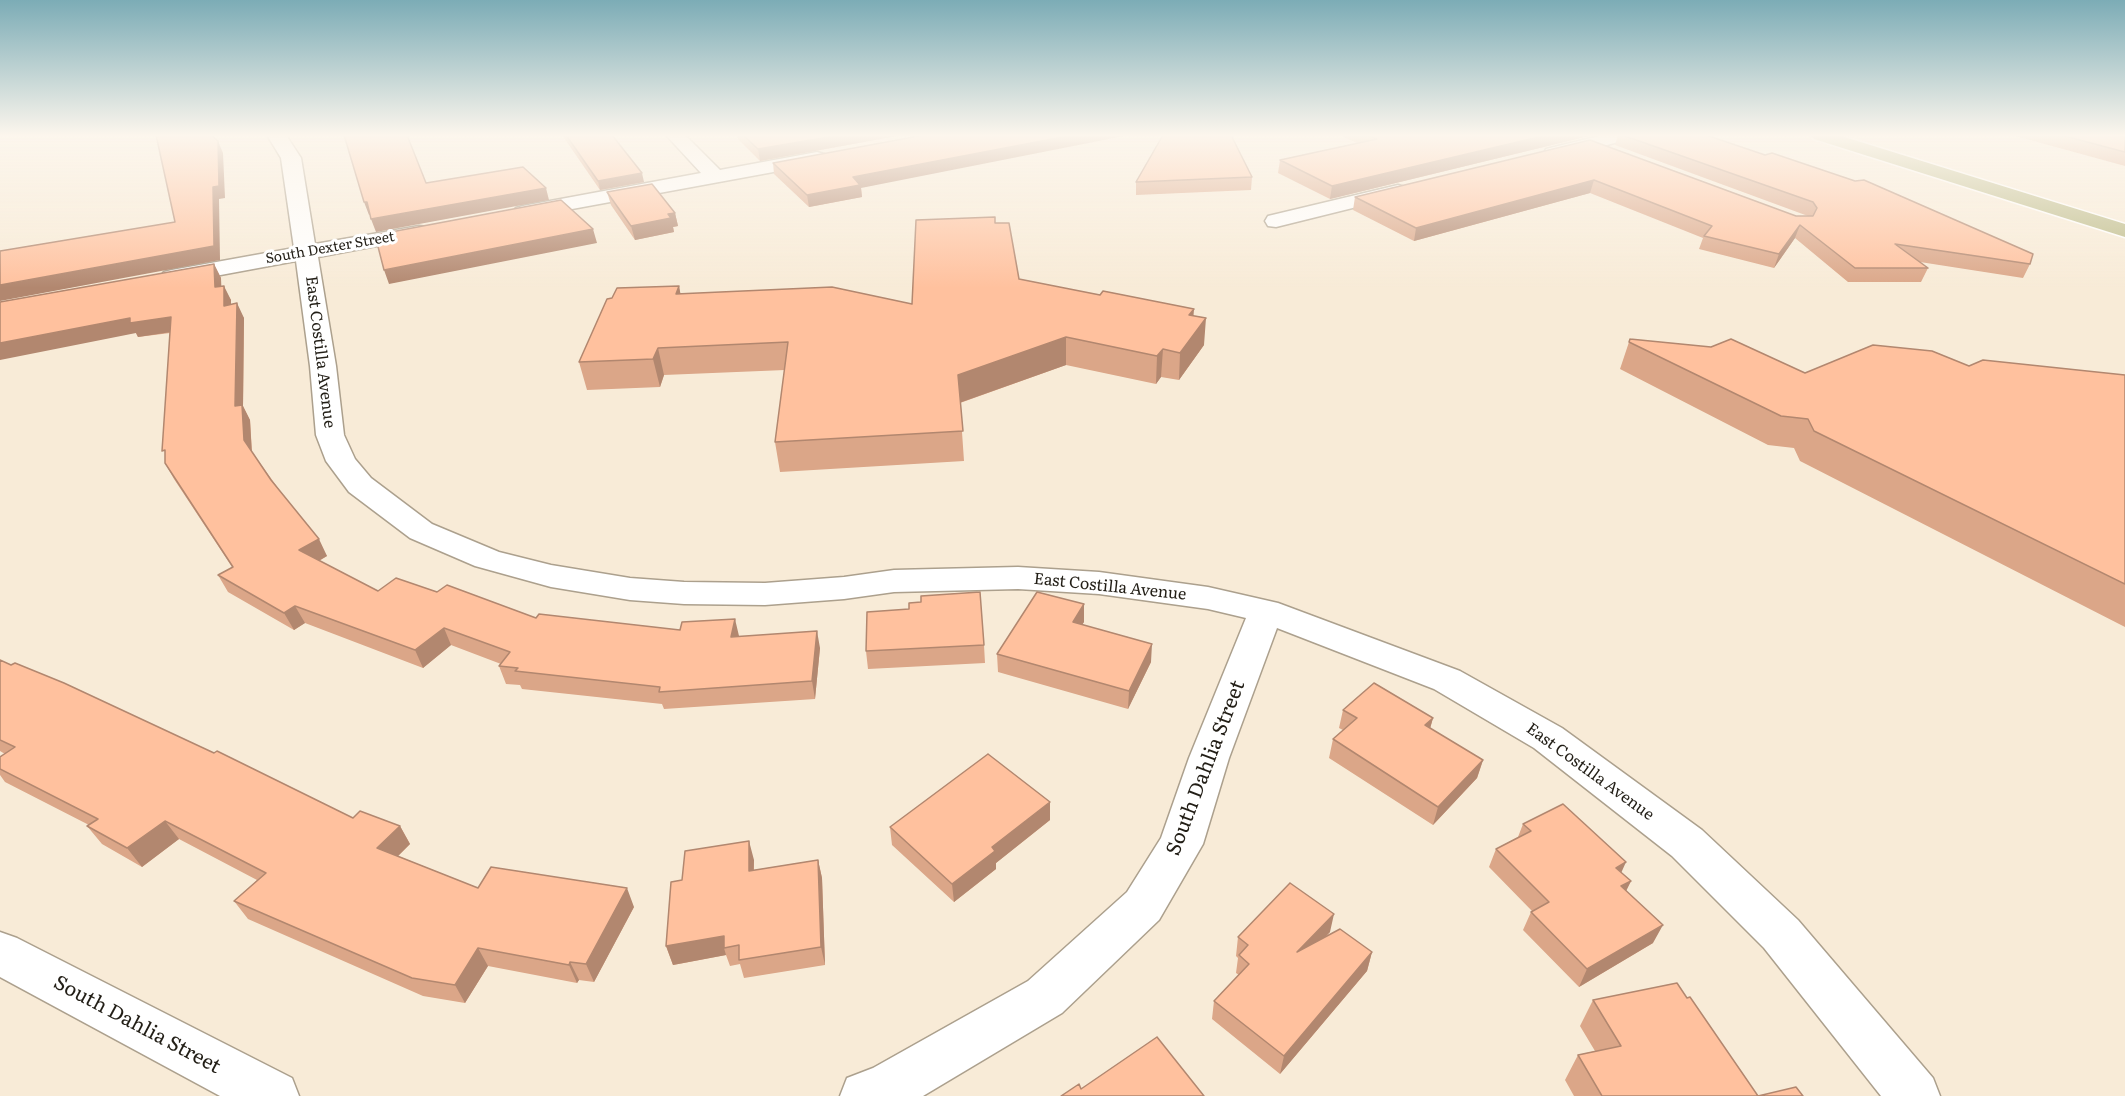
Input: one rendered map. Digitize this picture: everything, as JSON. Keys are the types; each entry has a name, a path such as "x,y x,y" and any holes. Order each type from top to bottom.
{"main road":[{"path":"1982,186 2125,231"}],"street":[{"name":"East Costilla Avenue","path":"296,186 323,366 330,435 341,461 360,485 421,531 487,559 551,576 630,589 684,593 765,594 844,588 894,581 1018,578 1099,583 1208,598 1266,612 1447,680 1548,738 1687,843 1781,934 1914,1096"},
{"path":"506,216 667,186"},
{"path":"1276,221 1415,187"},
{"name":"South Dexter Street","path":"148,282 436,228"},
{"name":"South Dahlia Street","path":"866,1096 886,1089 1045,997 1143,906 1181,844 1209,758 1266,612"},
{"name":"South Dahlia Street","path":"0,953 273,1096"}],"building":[{"path":"167,186 218,186 213,187 214,246 0,285 0,251 175,222"},
{"path":"359,186 544,186 546,188 371,219 367,202 364,202"},
{"path":"654,186 675,213 668,214 671,218 631,226 607,192"},
{"path":"798,186 854,186 807,195"},
{"path":"1400,186 1571,186 1416,228 1355,197"},
{"path":"1610,186 1715,186 1796,216 1813,216 1817,208 1813,202 1768,186 1878,186 2033,254 2030,264 1895,244 1928,268 1855,268 1800,225 1779,254 1704,236 1712,226"},
{"path":"561,200 593,229 384,270 375,235"},
{"path":"995,217 995,223 1009,223 1019,279 1100,295 1103,291 1194,309 1189,315 1206,318 1180,353 1163,349 1157,356 1066,337 958,375 963,431 775,442 788,342 658,348 653,359 579,362 607,299 612,298 617,288 679,286 676,294 832,287 912,304 916,220"},
{"path":"214,264 215,287 224,286 224,306 237,303 235,406 242,405 244,440 271,480 319,539 299,550 378,591 396,578 437,592 447,585 536,618 539,614 680,630 682,622 735,619 731,637 817,631 812,681 659,692 660,687 515,671 518,668 499,666 510,652 444,628 415,650 295,606 284,613 218,575 233,567 165,463 165,450 162,451 171,317 130,323 130,318 0,343 0,302"},
{"path":"1630,339 1711,347 1731,339 1805,373 1873,345 1932,351 1969,366 1983,360 2125,375 2125,584 1814,431 1808,419 1781,416 1629,342"},
{"path":"980,592 984,645 866,651 867,612 909,609 909,603 921,602 921,596"},
{"path":"1037,592 1084,604 1073,622 1152,644 1129,691 997,654"},
{"path":"0,660 11,665 15,663 64,683 214,753 217,751 353,818 360,811 400,826 377,848 478,888 491,867 627,888 586,964 570,962 569,965 478,948 455,985 412,978 234,901 266,873 165,821 127,848 87,826 98,819 0,769 0,757 15,747 0,740"},
{"path":"1374,683 1433,718 1425,725 1483,760 1438,807 1333,739 1357,718 1343,710"},
{"path":"988,754 1050,802 992,847 995,851 952,884 890,827"},
{"path":"1563,804 1626,862 1616,868 1631,881 1621,886 1663,925 1587,969 1531,912 1549,902 1496,849 1531,831 1523,824"},
{"path":"749,841 749,871 818,860 821,947 739,960 739,945 724,948 724,936 666,946 671,882 682,880 685,851"},
{"path":"1290,883 1334,914 1297,952 1340,929 1372,952 1284,1056 1214,1001 1249,964 1239,955 1248,945 1238,937"},
{"path":"1677,983 1687,998 1690,997 1758,1096 1602,1096 1578,1055 1621,1046 1593,1000"},
{"path":"1157,1037 1204,1096 1061,1096 1079,1084 1081,1089"},
{"path":"1796,1087 1803,1096 1758,1096"}]}
